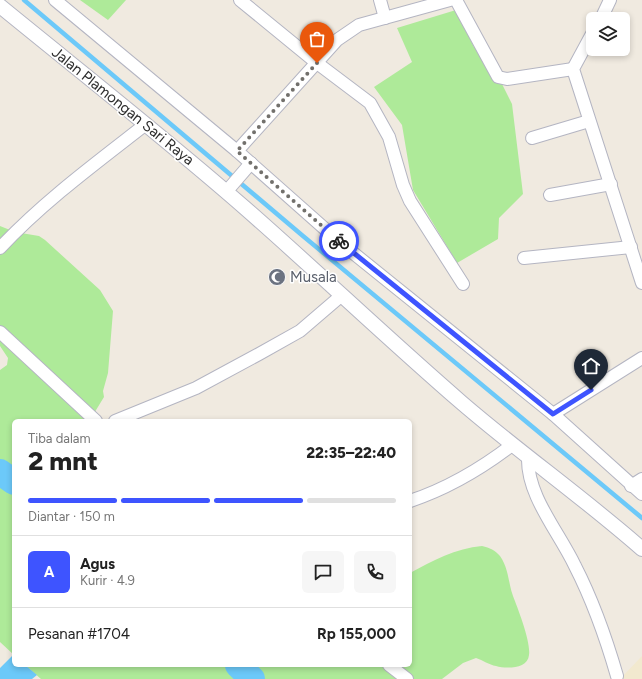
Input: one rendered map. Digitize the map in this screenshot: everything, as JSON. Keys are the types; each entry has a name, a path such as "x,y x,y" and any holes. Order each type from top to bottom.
{"street":[{"path":"55,0 237,151 342,244 553,414 631,486 642,494"},
{"path":"240,0 370,104 389,137 403,185 410,201 463,284"},
{"path":"380,0 385,18"},
{"path":"237,151 337,40 348,31 359,25 450,0"},
{"path":"456,0 498,77 502,79 513,78 573,69"},
{"path":"604,12 610,0"},
{"name":"Jalan Plamongan Sari Raya","path":"0,7 229,189 244,207 512,445 608,520 642,549"},
{"path":"586,45 573,69 642,283"},
{"path":"532,138 589,121"},
{"path":"0,248 15,232 76,179 146,124"},
{"path":"229,189 251,163"},
{"path":"550,195 611,184"},
{"path":"524,258 631,246"},
{"path":"120,419 196,388 259,354 300,331 342,295"},
{"path":"0,332 94,419"},
{"path":"553,414 642,358"},
{"path":"412,500 444,487 497,457 512,445"},
{"path":"528,458 529,476 534,491 575,566 602,627 617,676"},
{"path":"631,486 642,478"},
{"path":"391,667 406,679"}],"shaded area":[{"path":"642,656 642,679 620,679"}],"green space":[{"path":"80,0 126,0 108,20"},
{"path":"456,10 474,47 490,60 512,104 523,194 499,218 498,239 457,263 413,190 402,125 374,87 412,62 397,28"},
{"path":"0,226 15,232 39,236 45,240 100,290 113,311 108,373 103,391 104,397 93,415 85,419 12,419 12,653 0,642 0,370 7,365 8,358 0,346"},
{"path":"482,546 498,554 507,571 511,591 524,626 529,649 528,660 516,667 511,668 491,665 476,658 463,663 442,679 41,679 27,667 412,667 412,572 454,552"}],"water":[{"path":"12,656 12,667 27,667 37,675 32,679 0,679 0,668"}],"waterway":[{"path":"24,0 303,236 642,518"},
{"path":"0,472 12,481"},
{"path":"240,667 252,679"}],"way so far":[{"path":"317,63 237,151 339,241"}],"place":[{"name":"Musala","path":"277,277"}],"route":[{"path":"339,241 553,414 591,390"}]}
